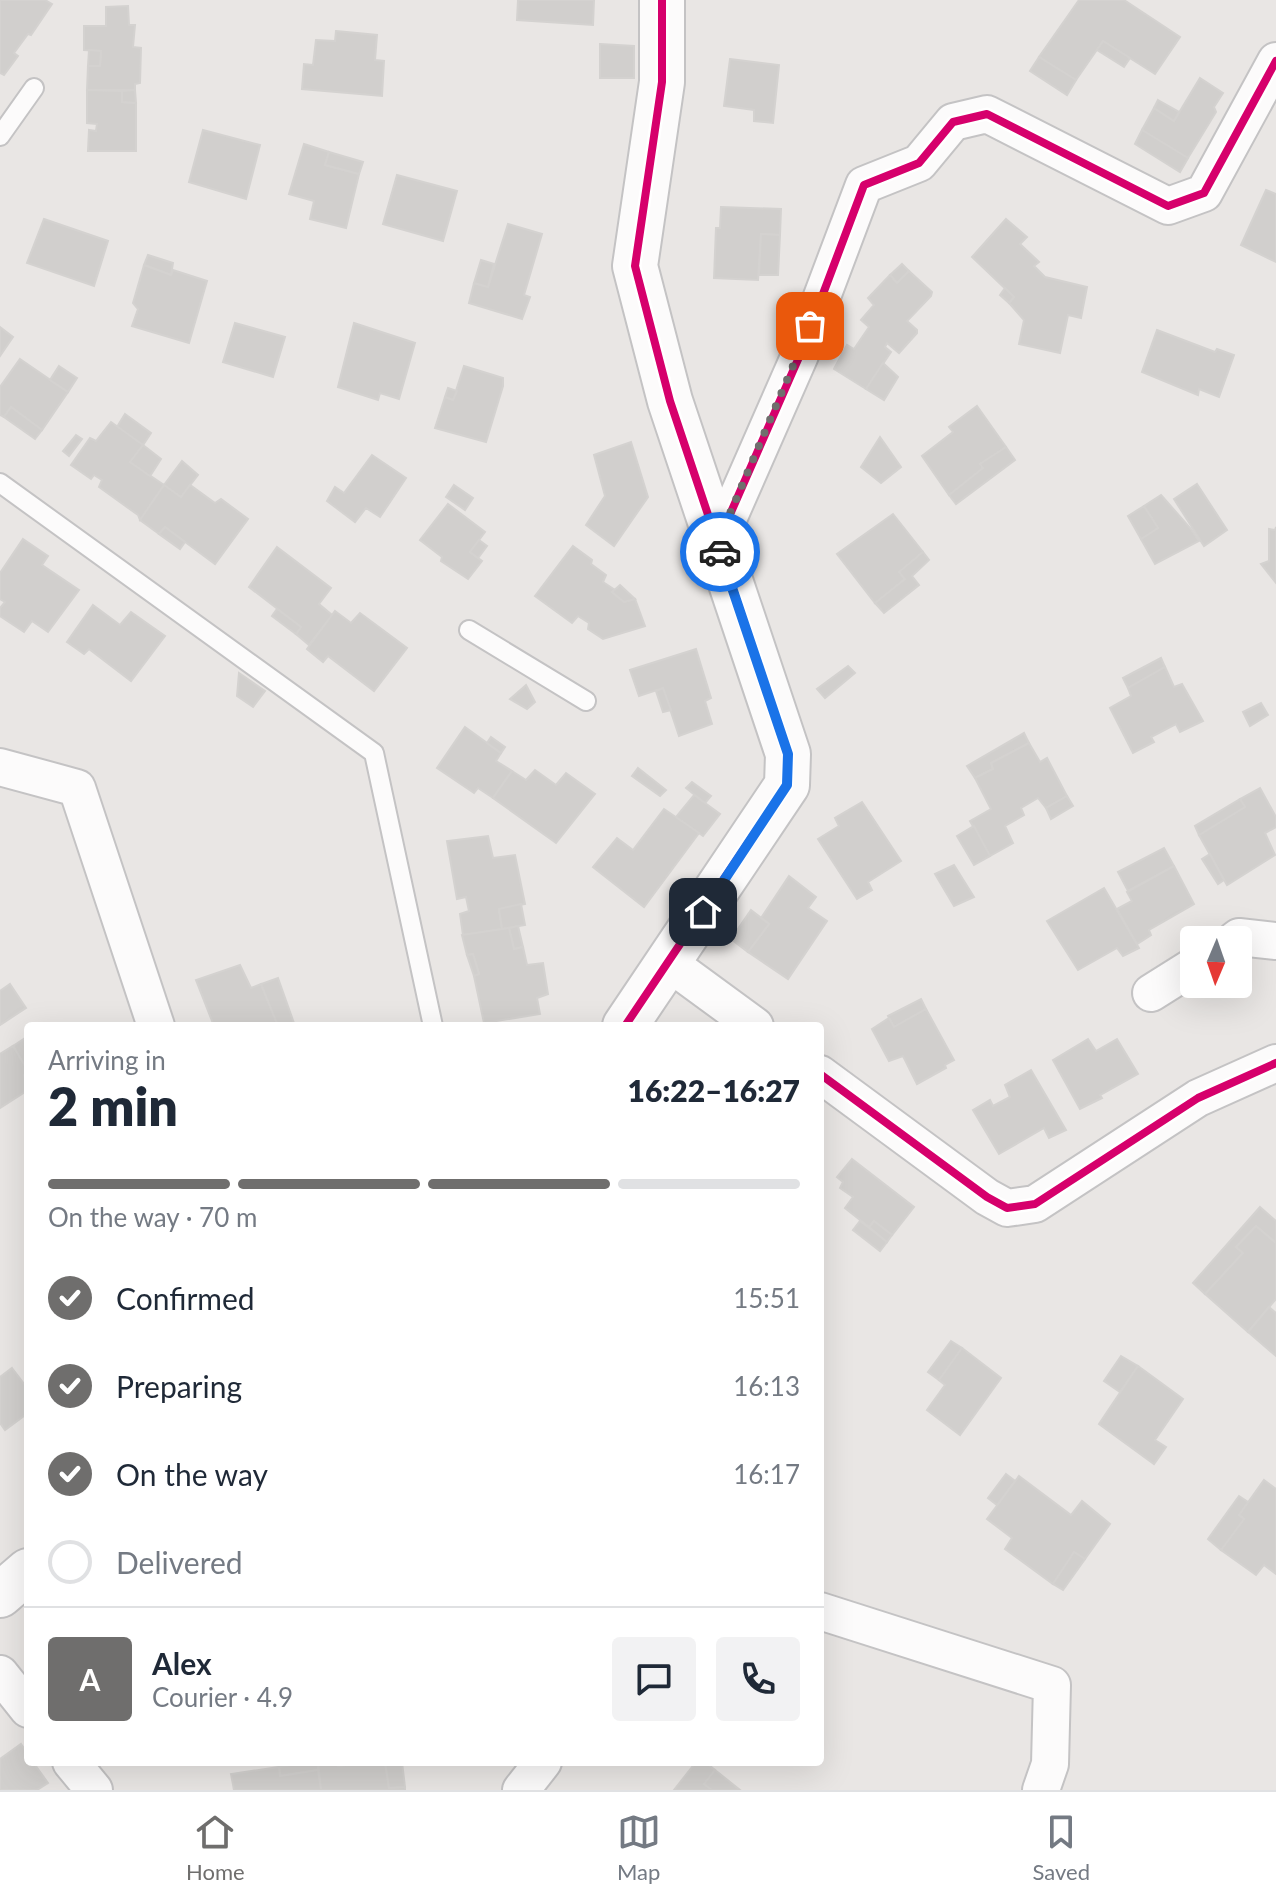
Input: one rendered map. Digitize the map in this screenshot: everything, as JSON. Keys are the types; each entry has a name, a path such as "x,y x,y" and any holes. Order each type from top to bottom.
{"street":[{"path":"628,1022 787,785 788,754 670,401 635,266 662,82 662,0"},
{"path":"717,544 800,355 864,185 919,163 953,122 987,114 1168,206 1204,193 1276,61"},
{"path":"0,767 77,788 155,1022"},
{"path":"1252,938 1276,941"},
{"path":"669,963 750,1022"},
{"path":"1151,993 1180,975"},
{"path":"824,1077 987,1197 1007,1208 1035,1204 1198,1098 1276,1063"},
{"path":"0,1595 24,1574"},
{"path":"824,1612 1052,1685 1050,1764 1041,1790"},
{"path":"0,1674 24,1704"},
{"path":"74,1766 94,1790"},
{"path":"521,1790 540,1766"}],"lane":[{"path":"0,136 34,88"},
{"path":"0,483 374,753 432,1022"},
{"path":"469,630 586,701"}],"building":[{"path":"0,0 45,0 52,4 31,35 28,34 14,53 18,56 4,75 0,73"},
{"path":"518,0 594,0 593,25 517,20"},
{"path":"1079,0 1124,0 1180,37 1155,74 1103,41 1076,80 1039,57"},
{"path":"128,6 129,25 135,25 133,47 141,48 140,83 135,84 135,90 87,90 88,66 100,66 101,51 84,50 84,26 106,26 106,7"},
{"path":"336,31 377,35 375,60 384,61 382,96 302,89 304,64 313,65 316,40 335,41"},
{"path":"1103,41 1130,58 1124,67 1097,50"},
{"path":"600,44 634,46 634,78 600,78"},
{"path":"89,50 101,51 100,66 88,66"},
{"path":"1039,57 1076,80 1067,95 1030,71"},
{"path":"730,59 779,65 773,123 754,121 754,110 724,106"},
{"path":"1200,78 1223,93 1214,107 1216,112 1188,158 1142,130 1154,108 1174,121"},
{"path":"87,90 122,91 122,102 136,103 136,151 88,151 89,130 96,131 97,124 87,123"},
{"path":"135,90 136,103 122,102 122,91"},
{"path":"1158,100 1179,112 1174,121 1154,108"},
{"path":"203,130 260,145 246,199 189,182"},
{"path":"1142,130 1188,158 1180,172 1135,144"},
{"path":"304,144 329,152 325,165 359,174 346,228 310,219 314,201 289,194"},
{"path":"329,152 363,162 359,174 325,165"},
{"path":"397,175 457,191 443,241 383,224"},
{"path":"1266,190 1276,194 1276,262 1241,245"},
{"path":"721,207 781,209 780,235 761,234 758,280 714,278 716,228 720,228"},
{"path":"44,219 108,241 94,286 27,263"},
{"path":"1006,219 1027,237 1020,244 1039,262 1034,266 1045,277 1087,287 1081,318 1068,315 1060,353 1019,344 1024,320 1009,303 1014,297 972,257"},
{"path":"508,224 542,234 524,295 530,297 522,319 469,303 474,283 488,287"},
{"path":"761,234 780,235 778,275 759,275"},
{"path":"148,255 173,263 171,275 144,265"},
{"path":"481,260 494,264 488,287 474,283"},
{"path":"902,264 909,271 897,283 890,275"},
{"path":"144,265 171,275 173,270 207,281 189,343 132,326 138,309 133,303"},
{"path":"909,271 932,292 931,296 907,321 917,333 899,353 887,343 885,347 891,352 866,389 834,369 847,345 854,349 869,327 861,320 874,305 868,298 890,275 897,283"},
{"path":"1005,288 1014,297 1009,303 1000,295"},
{"path":"235,323 285,337 273,377 223,362"},
{"path":"354,323 415,343 399,399 380,393 378,400 338,387"},
{"path":"0,327 13,337 0,356"},
{"path":"1157,330 1215,352 1217,349 1234,355 1219,397 1199,389 1198,395 1142,372"},
{"path":"20,359 68,392 42,430 11,407 4,417 0,415 0,387"},
{"path":"883,363 898,377 884,400 866,389"},
{"path":"59,366 77,378 68,392 50,380"},
{"path":"464,366 503,378 486,442 435,428 445,397 453,400"},
{"path":"448,388 457,391 453,400 445,397"},
{"path":"977,406 1006,447 980,464 983,468 949,495 922,456 953,432 949,427"},
{"path":"11,407 42,430 35,439 4,417"},
{"path":"125,414 151,433 143,445 117,427"},
{"path":"111,422 143,445 130,462 164,485 140,520 138,515 99,487 102,480 94,475 91,479 71,465 90,438 96,441"},
{"path":"76,435 82,439 69,456 63,451"},
{"path":"880,437 901,467 881,483 861,467"},
{"path":"631,442 648,497 614,546 586,525 605,496 594,455"},
{"path":"143,445 161,459 150,476 130,462"},
{"path":"1006,447 1015,460 956,504 949,495 983,468 980,464"},
{"path":"372,455 406,478 380,517 366,508 355,522 327,501 335,487 344,493"},
{"path":"182,461 198,475 181,497 164,485"},
{"path":"1197,484 1227,530 1204,546 1174,499"},
{"path":"164,485 181,497 190,485 215,503 221,499 248,519 215,564 165,527 159,534 140,520"},
{"path":"454,485 473,498 465,510 446,497"},
{"path":"1161,495 1199,541 1155,564 1141,539 1158,528 1144,506"},
{"path":"448,504 485,532 470,552 482,561 468,579 441,561 442,557 420,540"},
{"path":"1144,506 1158,528 1141,539 1128,516"},
{"path":"893,514 923,552 899,572 905,579 875,603 837,554"},
{"path":"165,527 185,542 180,549 159,534"},
{"path":"1276,527 1276,583 1261,564 1269,561 1269,529 1275,530"},
{"path":"23,539 48,556 42,565 79,590 48,632 32,621 24,632 0,616 0,608 5,602 0,599 0,573"},
{"path":"479,540 487,546 478,558 470,552"},
{"path":"573,546 606,575 603,582 615,590 612,592 624,602 635,599 645,626 603,639 588,629 589,623 578,616 572,623 535,596"},
{"path":"277,547 331,588 319,604 332,615 309,645 296,634 301,627 249,587"},
{"path":"923,552 929,560 912,576 919,585 884,613 875,603 905,579 899,572"},
{"path":"620,585 635,599 624,602 612,592"},
{"path":"93,605 120,625 131,612 165,636 131,681 89,649 84,654 67,642"},
{"path":"277,609 301,627 296,634 272,616"},
{"path":"335,611 351,623 360,613 407,648 374,691 328,656 323,662 307,649"},
{"path":"696,649 711,698 705,701 712,724 679,736 663,688 639,696 630,670"},
{"path":"1161,658 1165,667 1128,688 1123,678"},
{"path":"848,666 855,673 825,698 817,689"},
{"path":"1165,667 1174,687 1182,684 1203,721 1180,732 1176,724 1151,737 1154,742 1133,753 1110,708 1131,696 1128,688"},
{"path":"239,673 265,691 253,707 237,696"},
{"path":"526,685 535,702 527,709 510,699"},
{"path":"663,688 671,710 663,712 656,691"},
{"path":"1261,703 1268,715 1250,726 1243,712"},
{"path":"465,727 501,753 496,761 512,771 493,798 478,788 474,793 437,768"},
{"path":"1024,733 1029,743 991,763 993,769 975,778 967,766"},
{"path":"491,737 505,747 501,753 487,743"},
{"path":"1029,743 1040,762 1047,758 1067,796 1046,808 1038,798 1021,808 1024,815 1005,826 1013,843 990,856 970,821 991,809 975,778 993,769 991,763"},
{"path":"638,768 666,790 660,796 632,776"},
{"path":"535,770 556,785 566,773 595,794 556,843 493,798 512,771 526,780"},
{"path":"692,782 711,796 705,803 686,788"},
{"path":"1260,788 1276,817 1276,827 1265,833 1275,855 1227,885 1199,835 1245,807 1240,799"},
{"path":"694,795 720,814 703,836 676,817"},
{"path":"1067,796 1073,806 1051,819 1046,808"},
{"path":"1240,799 1245,807 1199,835 1195,826"},
{"path":"862,802 901,861 868,882 872,890 857,899 818,839 839,826 835,818"},
{"path":"664,809 699,833 644,907 593,867 617,838 633,850"},
{"path":"974,826 990,856 974,865 957,836"},
{"path":"488,836 493,858 515,855 525,904 499,909 502,929 463,935 460,914 469,911 466,897 457,899 447,841"},
{"path":"1164,848 1174,866 1128,891 1118,872"},
{"path":"1210,854 1224,880 1218,884 1202,859"},
{"path":"954,865 974,897 954,906 935,874"},
{"path":"1174,866 1194,904 1149,930 1151,935 1137,944 1117,909 1132,901 1127,892"},
{"path":"789,876 816,897 808,908 827,921 788,979 748,952 769,924 761,918"},
{"path":"1104,888 1139,948 1123,956 1117,948 1078,970 1047,921"},
{"path":"521,904 525,925 502,929 499,909"},
{"path":"751,910 769,924 748,952 731,939"},
{"path":"518,926 523,947 514,949 509,928"},
{"path":"509,928 514,949 523,947 527,965 543,963 548,994 537,998 540,1014 484,1022 474,976 479,974 473,954 467,955 462,935"},
{"path":"473,954 479,974 474,976 467,955"},
{"path":"240,965 251,988 261,984 276,1022 212,1022 196,980"},
{"path":"278,978 294,1022 276,1022 261,984"},
{"path":"10,984 26,1008 0,1025 0,991"},
{"path":"921,999 926,1009 894,1027 888,1016"},
{"path":"926,1009 954,1060 917,1084 903,1056 889,1061 872,1029 889,1018 894,1027"},
{"path":"24,1039 24,1064 13,1046"},
{"path":"1088,1039 1096,1051 1117,1039 1138,1074 1080,1109 1053,1060"},
{"path":"13,1046 24,1064 24,1093 0,1108 0,1054"},
{"path":"1031,1070 1066,1130 1049,1138 1044,1128 999,1154 973,1110 990,1100 993,1106 1010,1097 1005,1085"},
{"path":"852,1159 914,1207 892,1235 874,1221 869,1227 845,1208 853,1197 840,1188 843,1182 837,1177"},
{"path":"1260,1207 1276,1221 1276,1243 1256,1226 1236,1247 1243,1253 1205,1294 1193,1283"},
{"path":"860,1221 887,1242 880,1251 853,1230"},
{"path":"874,1221 892,1235 887,1242 869,1227"},
{"path":"1256,1226 1276,1243 1276,1299 1248,1332 1205,1294 1243,1253 1236,1247"},
{"path":"1269,1307 1276,1313 1276,1356 1248,1332"},
{"path":"951,1341 962,1348 939,1380 928,1372"},
{"path":"962,1348 1001,1378 960,1435 927,1410 945,1385 939,1380"},
{"path":"1121,1356 1138,1366 1120,1392 1104,1381"},
{"path":"1138,1366 1183,1399 1155,1440 1166,1447 1154,1464 1099,1424"},
{"path":"12,1368 24,1384 24,1416 5,1430 0,1423 0,1377"},
{"path":"1006,1474 1015,1481 997,1505 988,1498"},
{"path":"1019,1476 1071,1515 1082,1501 1110,1524 1085,1559 1074,1552 1053,1584 1005,1549 1012,1538 987,1519"},
{"path":"1264,1480 1276,1489 1276,1574 1264,1565 1256,1575 1221,1550 1244,1519 1239,1515"},
{"path":"1239,1496 1248,1502 1239,1515 1244,1519 1221,1550 1208,1539"},
{"path":"1074,1552 1085,1559 1063,1590 1053,1584"},
{"path":"21,1744 24,1766 36,1766 48,1783 37,1790 0,1790 0,1759"},
{"path":"318,1766 318,1770 280,1776 279,1767"},
{"path":"318,1766 386,1766 389,1788 405,1787 405,1790 321,1790"},
{"path":"386,1766 402,1766 405,1787 389,1788"},
{"path":"693,1766 710,1766 715,1770 704,1784 712,1790 674,1790"},
{"path":"279,1767 280,1776 318,1770 321,1790 234,1790 231,1774"},
{"path":"715,1770 740,1790 712,1790 704,1784"}],"cycle path":[{"path":"628,1022 787,785 788,754 670,401 635,266 662,82 662,0"},
{"path":"717,544 800,355 864,185 919,163 953,122 987,114 1168,206 1204,193 1276,61"},
{"path":"824,1077 987,1197 1007,1208 1035,1204 1198,1098 1276,1063"}],"way so far":[{"path":"720,552 717,544 810,326"}],"route":[{"path":"703,912 787,785 788,754 720,552"}]}
